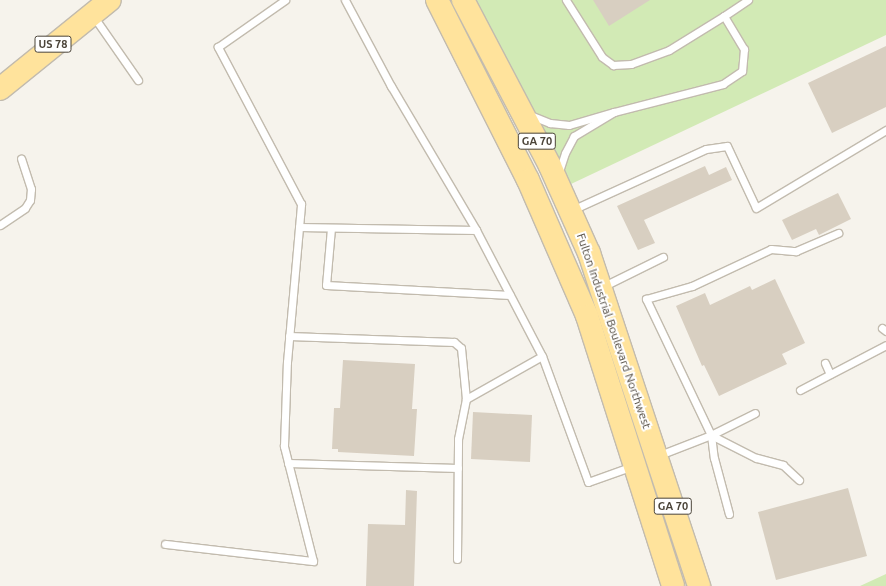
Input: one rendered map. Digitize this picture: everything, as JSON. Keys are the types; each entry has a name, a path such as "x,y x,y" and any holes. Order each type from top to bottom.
{"main road":[{"name":"US 78","path":"0,89 91,13 110,0"},
{"name":"Fulton Industrial Boulevard Northwest","path":"437,0 528,180 566,266 699,586"},
{"name":"Fulton Industrial Boulevard Northwest","path":"464,0 556,180 600,287 647,460 673,586"}],"lane":[{"path":"164,544 313,560 284,446 289,336 301,204 218,47 285,0"},
{"path":"345,0 391,86 476,230 542,356 588,482 711,435 755,413"},
{"path":"566,0 602,57 613,65 631,64 669,50 748,0"},
{"path":"91,13 138,80"},
{"path":"522,112 550,123 569,125 723,84 742,71 744,49 724,16"},
{"path":"556,180 565,153 574,136 614,112"},
{"path":"570,211 706,149 727,146 756,208 886,130"},
{"path":"0,225 25,208 30,200 31,189 21,159"},
{"path":"300,227 476,230"},
{"path":"331,228 326,285 510,294"},
{"path":"729,514 714,458 711,435 646,299 692,286 771,249 796,251 838,233"},
{"path":"600,287 663,257"},
{"path":"289,336 454,342 461,348 466,398 458,439 457,559"},
{"path":"800,390 886,345"},
{"path":"466,398 542,356"},
{"path":"825,363 830,374"},
{"path":"711,435 756,458 783,465 799,480"},
{"path":"288,463 458,468"}],"green space":[{"path":"460,0 886,0 886,35 552,193"},
{"path":"886,574 886,586 860,586"}],"building":[{"path":"593,0 650,0 609,26"},
{"path":"886,46 886,107 832,133 808,83"},
{"path":"705,166 709,175 726,167 732,180 644,220 655,243 638,250 617,206"},
{"path":"838,193 851,219 819,235 816,229 792,240 782,220"},
{"path":"775,279 805,343 782,354 787,364 719,396 704,365 702,366 676,306 705,293 710,305 750,286 752,290"},
{"path":"343,360 415,364 412,409 417,409 414,456 338,452 338,449 332,449 334,408 340,408"},
{"path":"473,412 532,415 530,462 471,459"},
{"path":"848,488 867,556 776,580 758,512"},
{"path":"406,490 417,491 414,586 366,586 368,524 405,525"}]}
